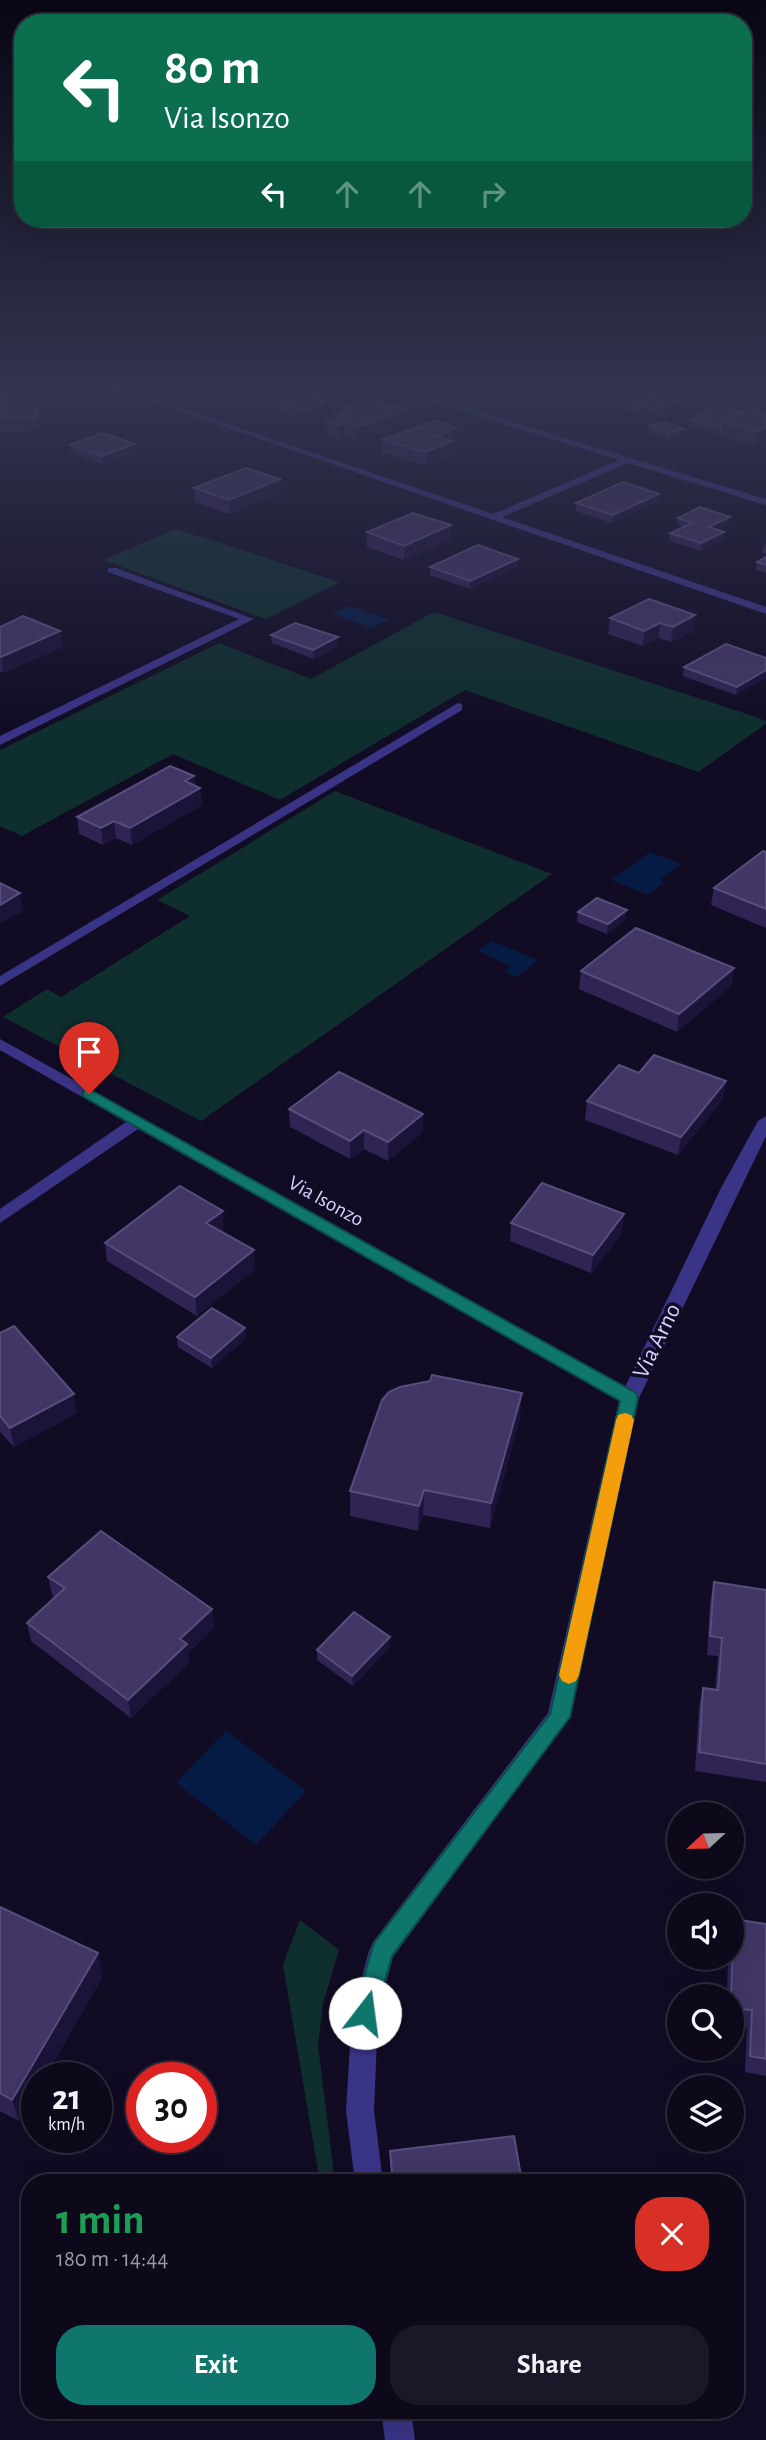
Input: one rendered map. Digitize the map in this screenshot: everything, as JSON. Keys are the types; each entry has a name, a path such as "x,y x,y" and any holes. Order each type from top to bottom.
{"street":[{"path":"450,502 766,611"},
{"path":"495,517 530,502"},
{"path":"0,741 248,619 112,570"},
{"path":"0,982 457,706"},
{"name":"Via Isonzo","path":"0,1044 629,1398"},
{"path":"0,1217 138,1121"},
{"name":"Via Arno","path":"368,2174 360,2111 365,2013 382,1951 559,1717 629,1398 730,1188 766,1121"},
{"path":"397,2419 400,2440"}],"green space":[{"path":"176,529 340,582 266,619 103,560"},
{"path":"434,612 744,713 766,721 766,724 698,772 465,690 280,800 173,754 22,836 0,826 0,750 219,643 311,679"},
{"path":"335,791 552,874 201,1121 3,1017 47,989 61,997 190,916 157,900"},
{"path":"300,1920 339,1950 323,2004 318,2045 334,2174 319,2174 283,1965"}],"water":[{"path":"348,606 389,619 373,628 332,614"},
{"path":"650,852 681,864 660,880 664,882 648,895 611,880"},
{"path":"492,941 538,960 517,977 504,971 511,966 478,951"},
{"path":"226,1731 306,1791 256,1845 176,1783"}],"building":[{"path":"579,502 642,502 613,515 576,503"},
{"path":"700,507 730,517 708,527 724,532 701,543 670,533 693,523 678,518"},
{"path":"413,513 451,525 404,546 367,532"},
{"path":"478,545 518,559 470,581 430,567"},
{"path":"766,557 766,565 757,562"},
{"path":"649,599 695,615 673,627 660,623 644,631 610,618"},
{"path":"23,616 60,631 0,657 0,627"},
{"path":"295,623 338,637 313,650 271,635"},
{"path":"726,644 766,658 766,670 737,687 684,667"},
{"path":"170,766 194,776 185,781 200,788 130,828 114,821 101,828 77,817"},
{"path":"763,851 766,852 766,909 714,888"},
{"path":"0,883 20,893 0,905"},
{"path":"597,898 627,910 608,924 578,912"},
{"path":"636,928 734,968 679,1014 581,971"},
{"path":"654,1055 726,1081 681,1137 587,1101 619,1065 639,1073"},
{"path":"339,1072 423,1114 388,1142 364,1130 350,1141 289,1109"},
{"path":"542,1183 624,1214 593,1255 511,1223"},
{"path":"180,1186 223,1211 206,1223 254,1250 195,1297 105,1243"},
{"path":"212,1308 245,1328 211,1358 177,1337"},
{"path":"14,1326 74,1394 10,1428 0,1416 0,1333"},
{"path":"432,1375 522,1393 491,1503 424,1490 419,1506 350,1491 382,1400 389,1392 400,1387 430,1381"},
{"path":"101,1531 212,1609 180,1639 187,1644 128,1700 27,1623 65,1588 48,1577"},
{"path":"714,1582 766,1590 766,1764 699,1752 703,1688 718,1690 722,1638 710,1636"},
{"path":"354,1612 390,1637 352,1676 317,1650"},
{"path":"0,1907 98,1953 34,2062 21,2062 21,2085 12,2100 0,2093"},
{"path":"744,1921 766,1924 766,2059 750,2056 752,2010 744,2009 744,1984 732,1984 732,1970 744,1970"},
{"path":"514,2136 521,2174 392,2174 390,2151"}],"slow traffic":[{"path":"569,1675 625,1420"}],"route":[{"path":"89,1094 629,1398 559,1717 382,1951 365,2013"}]}
